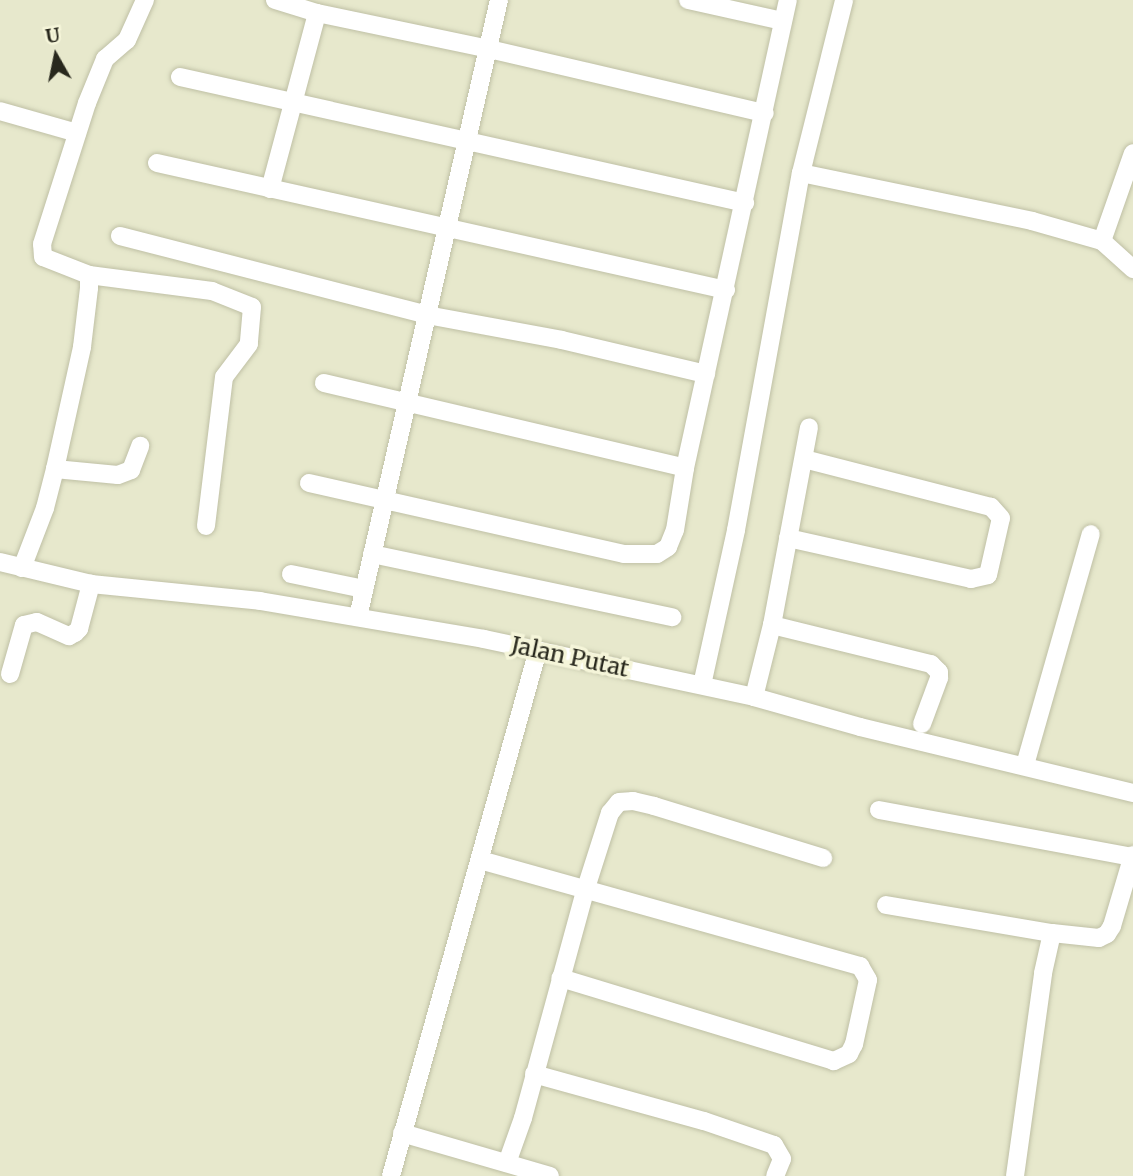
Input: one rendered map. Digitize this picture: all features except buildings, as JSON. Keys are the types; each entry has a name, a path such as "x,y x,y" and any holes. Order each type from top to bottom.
{"street":[{"path":"145,0 127,40 104,59 42,244 43,257 89,275 212,291 252,307 249,344 225,377 206,526"},
{"path":"275,0 317,13 489,49 765,113"},
{"path":"358,617 382,500 449,230 499,0"},
{"path":"688,0 783,21"},
{"path":"309,483 624,554 650,555 668,547 675,530 685,468 788,0"},
{"path":"702,685 736,530 800,173 844,0"},
{"path":"270,189 317,13"},
{"path":"180,77 468,139 745,203"},
{"path":"0,111 77,133"},
{"path":"1102,242 1133,153"},
{"path":"157,163 726,290"},
{"path":"800,173 974,207 1102,242 1133,269"},
{"path":"120,236 427,315 562,340 706,374"},
{"path":"22,568 45,508 55,469 82,347 89,275"},
{"path":"324,383 404,404 685,468"},
{"path":"754,697 772,625 809,427"},
{"path":"55,469 118,475 131,470 140,446"},
{"path":"788,538 971,579 988,575 1001,518 991,507 804,459"},
{"path":"1025,765 1091,534"},
{"path":"372,554 672,617"},
{"name":"Jalan Putat","path":"0,562 92,584 260,601 538,650 754,697 905,739 1025,765 1133,793"},
{"path":"292,574 364,589"},
{"path":"10,674 24,625 37,622 69,636 75,633 92,584"},
{"path":"772,625 931,664 939,672 939,678 922,724"},
{"path":"391,1176 538,650"},
{"path":"507,1163 586,888 610,813 619,802 633,801 654,806 823,859"},
{"path":"879,810 1133,856 1107,934 1099,938 1052,933 886,905"},
{"path":"480,860 860,966 868,980 854,1044 849,1054 834,1060 560,978"},
{"path":"1016,1176 1043,972 1052,933"},
{"path":"534,1074 704,1121 774,1144 782,1159 775,1176"},
{"path":"402,1133 550,1176"}]}
